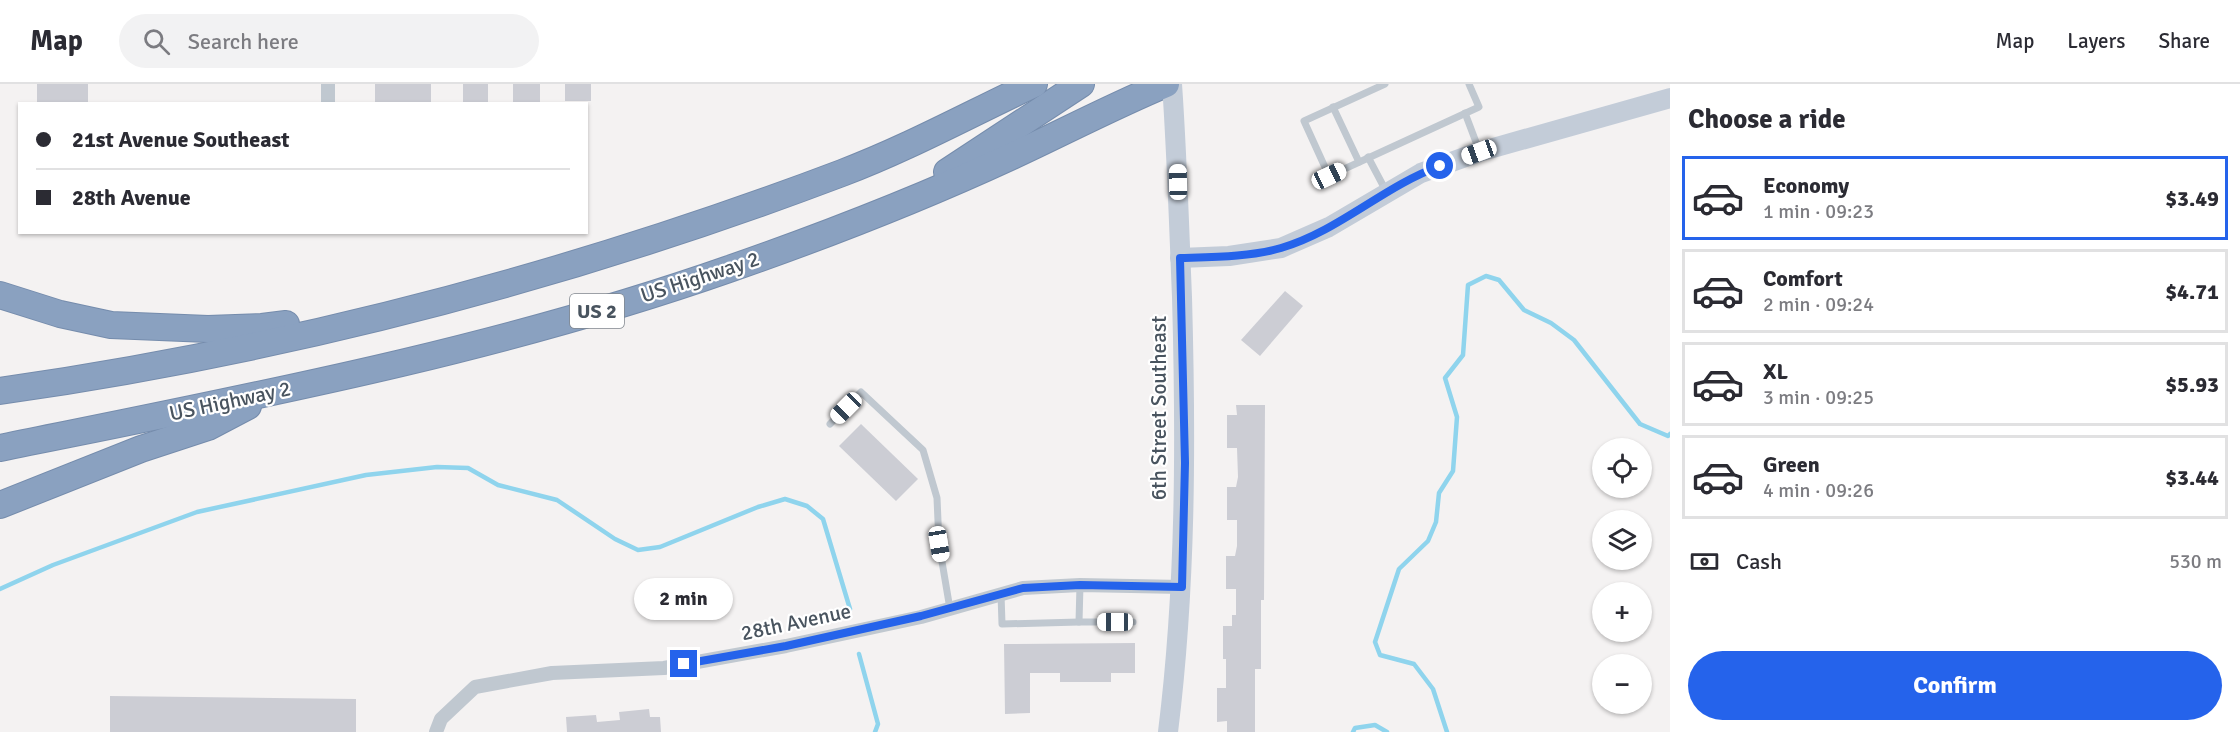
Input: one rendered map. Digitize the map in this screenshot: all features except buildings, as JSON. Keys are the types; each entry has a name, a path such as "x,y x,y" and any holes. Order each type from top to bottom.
{"highway":[{"name":"US 2","path":"0,391 301,336 426,305 614,251 843,172 962,121 1034,84"},
{"path":"900,204 981,148 1081,84"},
{"name":"US Highway 2","path":"0,448 398,366 529,332 729,270 900,204 1007,158 1166,84"},
{"path":"0,295 60,314 111,325 208,329 262,327 426,305"},
{"path":"0,504 141,449 208,427 274,392"}],"street":[{"path":"327,102 328,84"},
{"name":"6th Street Southeast","path":"1168,732 1182,587 1185,463 1178,170 1172,84"},
{"path":"1180,258 1229,256 1281,248 1329,227 1421,173 1479,152 1670,98"},
{"name":"28th Avenue","path":"436,732 441,718 475,687 552,673 664,668 786,646 950,609 1023,588 1080,585 1182,587"}],"lane":[{"path":"1385,84 1304,121 1329,176 1479,107 1469,84"},
{"path":"1333,107 1359,162"},
{"path":"1465,113 1479,152"},
{"path":"1368,157 1387,193"},
{"path":"830,424 861,392 923,450 937,498 939,544 950,609"},
{"path":"1079,622 1080,585"},
{"path":"1002,594 1002,624 1133,622"}],"waterway":[{"path":"1447,732 1433,689 1414,664 1380,655 1375,642 1399,569 1428,541 1436,522 1439,493 1453,471 1457,417 1445,378 1463,355 1468,285 1486,276 1499,280 1524,310 1551,323 1574,340 1640,424 1668,436 1670,434"},
{"path":"0,589 53,565 197,512 366,475 437,467 468,468 498,485 557,500 615,539 638,550 660,547 758,507 785,499 807,506 823,519 850,609"},
{"path":"859,654 878,724 875,732"},
{"path":"1353,732 1355,728 1375,725 1387,732"}],"route":[{"path":"684,664 786,646 921,616 1023,588 1080,585 1182,587 1185,463 1180,258 1229,256 1281,248 1329,227 1421,173 1440,166"}]}
